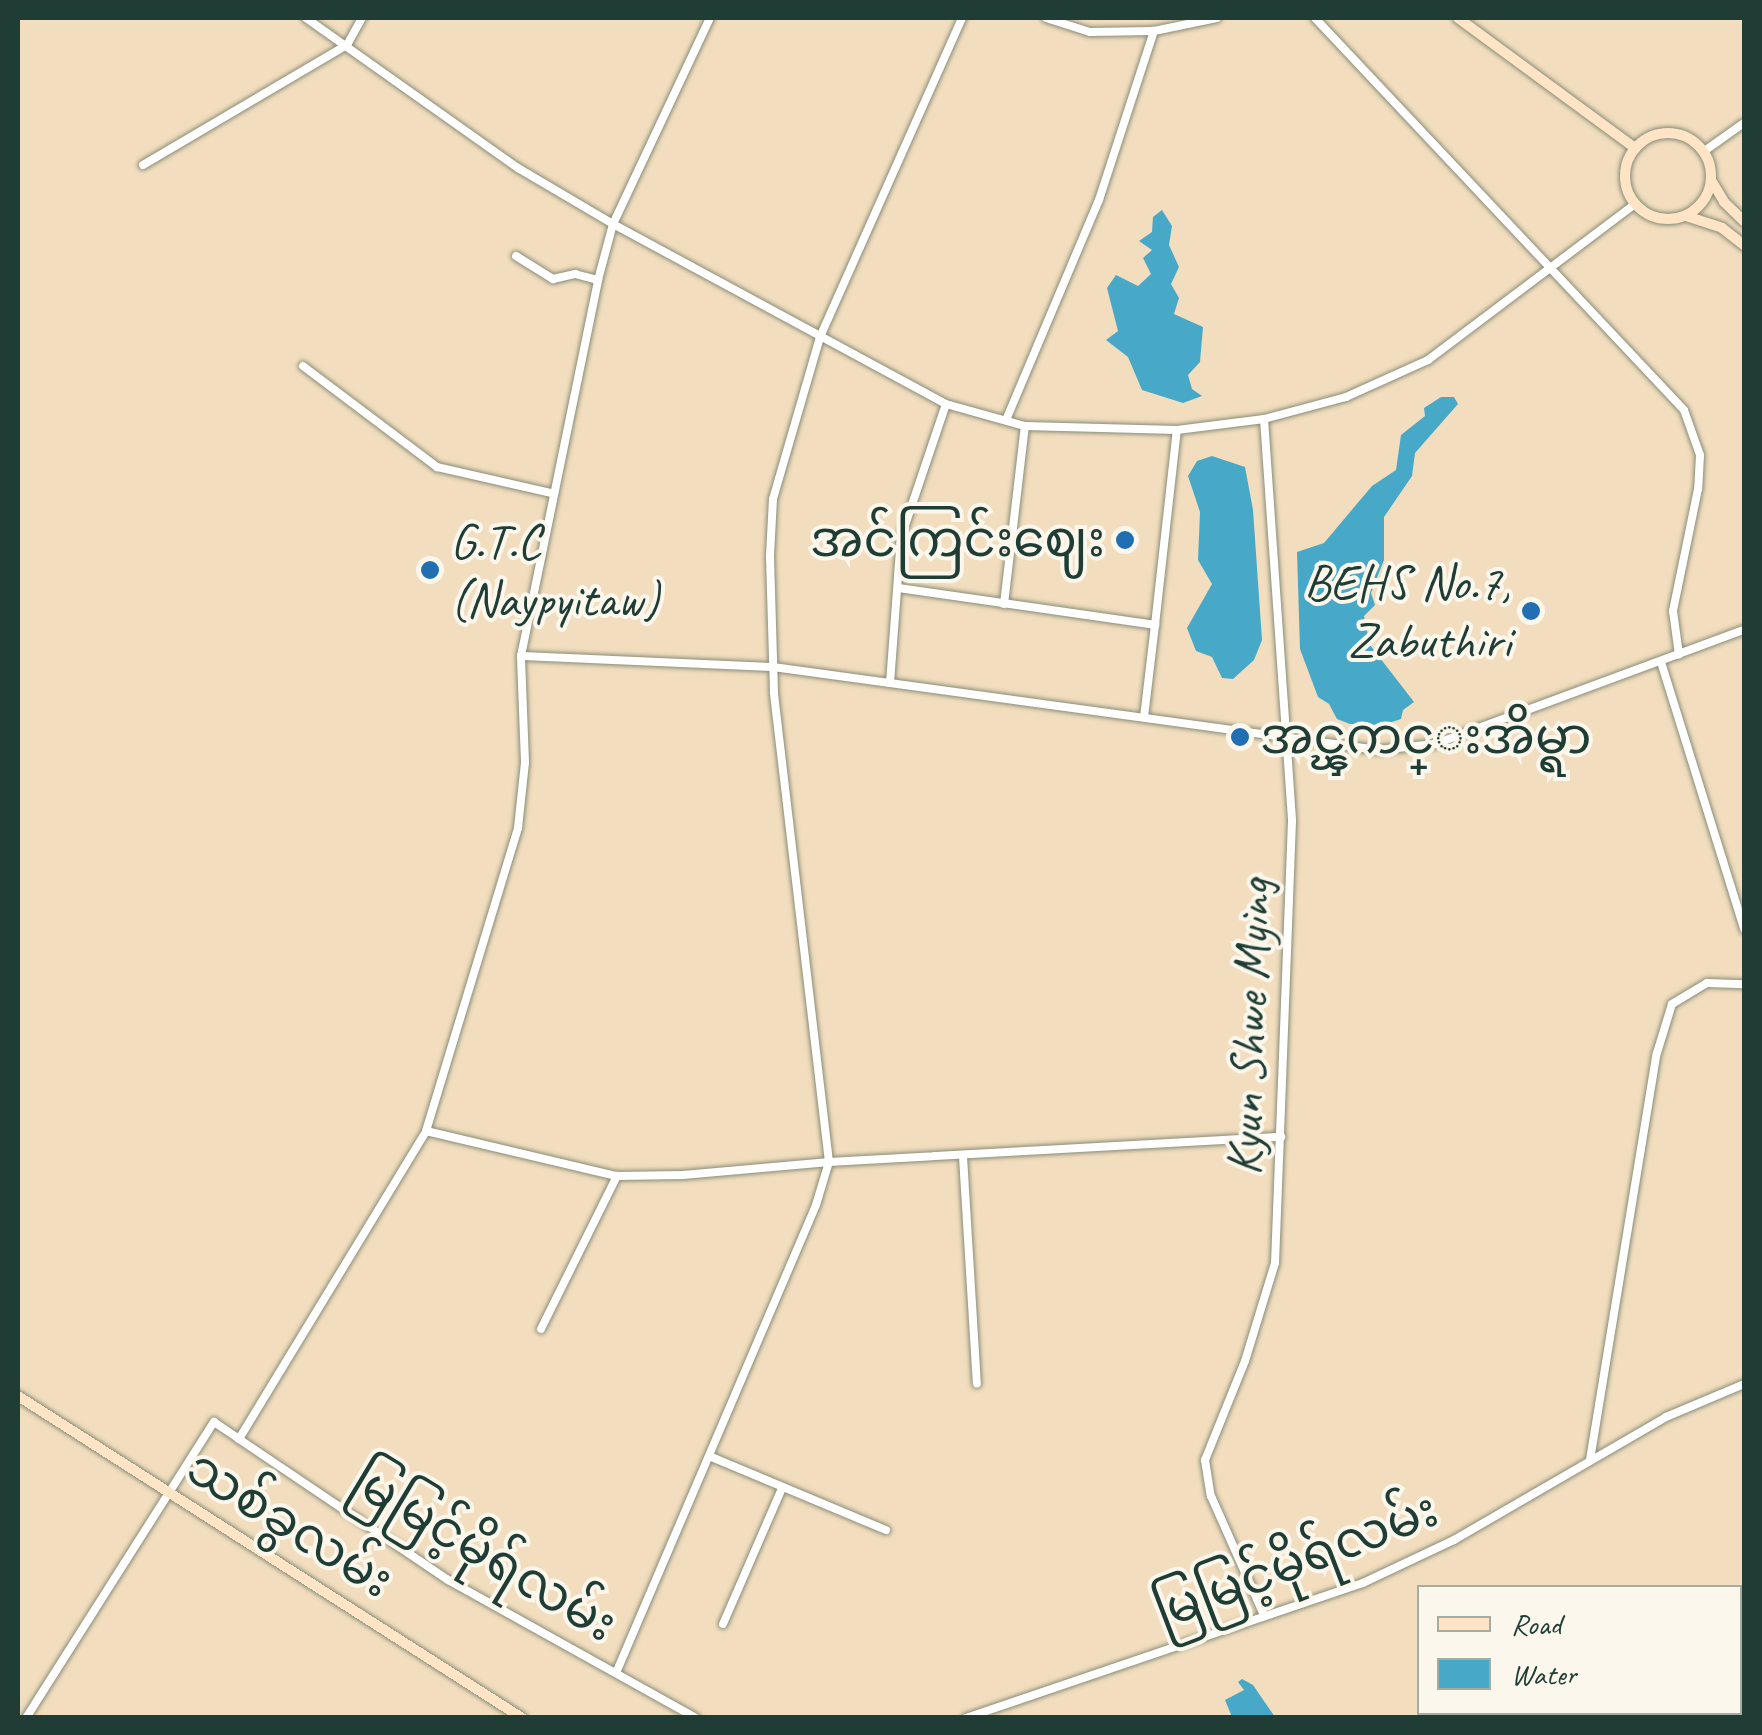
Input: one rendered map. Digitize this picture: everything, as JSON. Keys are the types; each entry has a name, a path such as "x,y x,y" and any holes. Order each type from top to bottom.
{"main road":[{"path":"1458,18 1635,148"},
{"path":"1744,222 1724,202 1711,180 1704,152 1692,141 1662,133 1635,148 1625,182 1634,204 1658,218 1686,216 1722,228 1744,245"},
{"path":"1686,216 1700,205 1711,180"},
{"name":"သစ်ခွလမ်း","path":"18,1396 522,1718"}],"street":[{"path":"306,18 518,168 613,224 946,404 1025,426 1177,430 1264,418 1346,398 1428,360 1634,204"},
{"path":"143,165 347,45 362,18"},
{"path":"26,1718 214,1422 239,1439 426,1130 518,828 524,762 521,656 550,494 598,280 613,224 710,18"},
{"path":"616,1673 816,1205 828,1162 773,667 773,499 820,337 962,18"},
{"path":"1046,18 1090,32 1154,31 1217,18"},
{"path":"1314,18 1666,390 1691,424 1700,455 1698,489 1672,611 1679,654"},
{"path":"1006,420 1099,200 1154,31"},
{"path":"1704,152 1744,124"},
{"path":"516,256 553,279 575,274 598,280"},
{"path":"302,366 437,467 550,494"},
{"path":"890,682 900,537 946,404"},
{"name":"Kyun Shwe Mying","path":"1264,418 1292,821 1282,1137 1274,1263 1245,1360 1205,1460 1211,1496 1264,1616"},
{"path":"1004,604 1025,426"},
{"path":"1144,717 1177,430"},
{"path":"899,588 1155,625"},
{"path":"521,656 773,667 1378,750 1436,744 1744,630"},
{"path":"1661,662 1744,929"},
{"path":"1590,1460 1657,1052 1672,1004 1706,982 1744,984"},
{"path":"426,1130 617,1176 683,1176 828,1162 1282,1137"},
{"path":"963,1157 977,1384"},
{"path":"541,1329 617,1176"},
{"name":"မြမြင့်မိုရ်လမ်း","path":"966,1718 1378,1576 1454,1540 1666,1417 1744,1384"},
{"name":"မြမြင့်မိုရ်လမ်း","path":"239,1439 448,1580 696,1718"},
{"path":"709,1456 886,1530"},
{"path":"723,1624 782,1488"}],"water":[{"path":"1162,210 1172,226 1169,245 1179,267 1171,284 1179,298 1174,314 1203,327 1200,362 1188,375 1192,389 1202,396 1183,403 1142,390 1128,357 1106,340 1118,331 1107,288 1116,275 1138,286 1151,274 1143,258 1152,250 1139,241 1152,232 1153,217"},
{"path":"1441,397 1454,397 1458,404 1415,453 1412,476 1384,517 1384,560 1371,593 1375,605 1364,616 1370,645 1414,702 1403,710 1401,719 1383,725 1350,724 1337,719 1329,704 1318,697 1300,649 1297,552 1324,543 1372,486 1396,470 1401,435 1425,416 1424,408"},
{"path":"1212,456 1245,467 1253,510 1262,640 1254,660 1233,679 1222,678 1212,657 1196,651 1187,628 1212,584 1198,560 1200,512 1188,476 1197,461"},
{"path":"1242,1679 1253,1685 1275,1717 1232,1717 1225,1700 1244,1690 1238,1682"}],"place":[{"name":"အင်ကြင်းဈေး","path":"1125,540"},
{"name":"G.T.C (Naypyitaw)","path":"430,570"},
{"name":"BEHS No.7, Zabuthiri","path":"1531,611"},
{"name":"အင္ၾကင္းအိမ္ရာ","path":"1240,737"}]}
